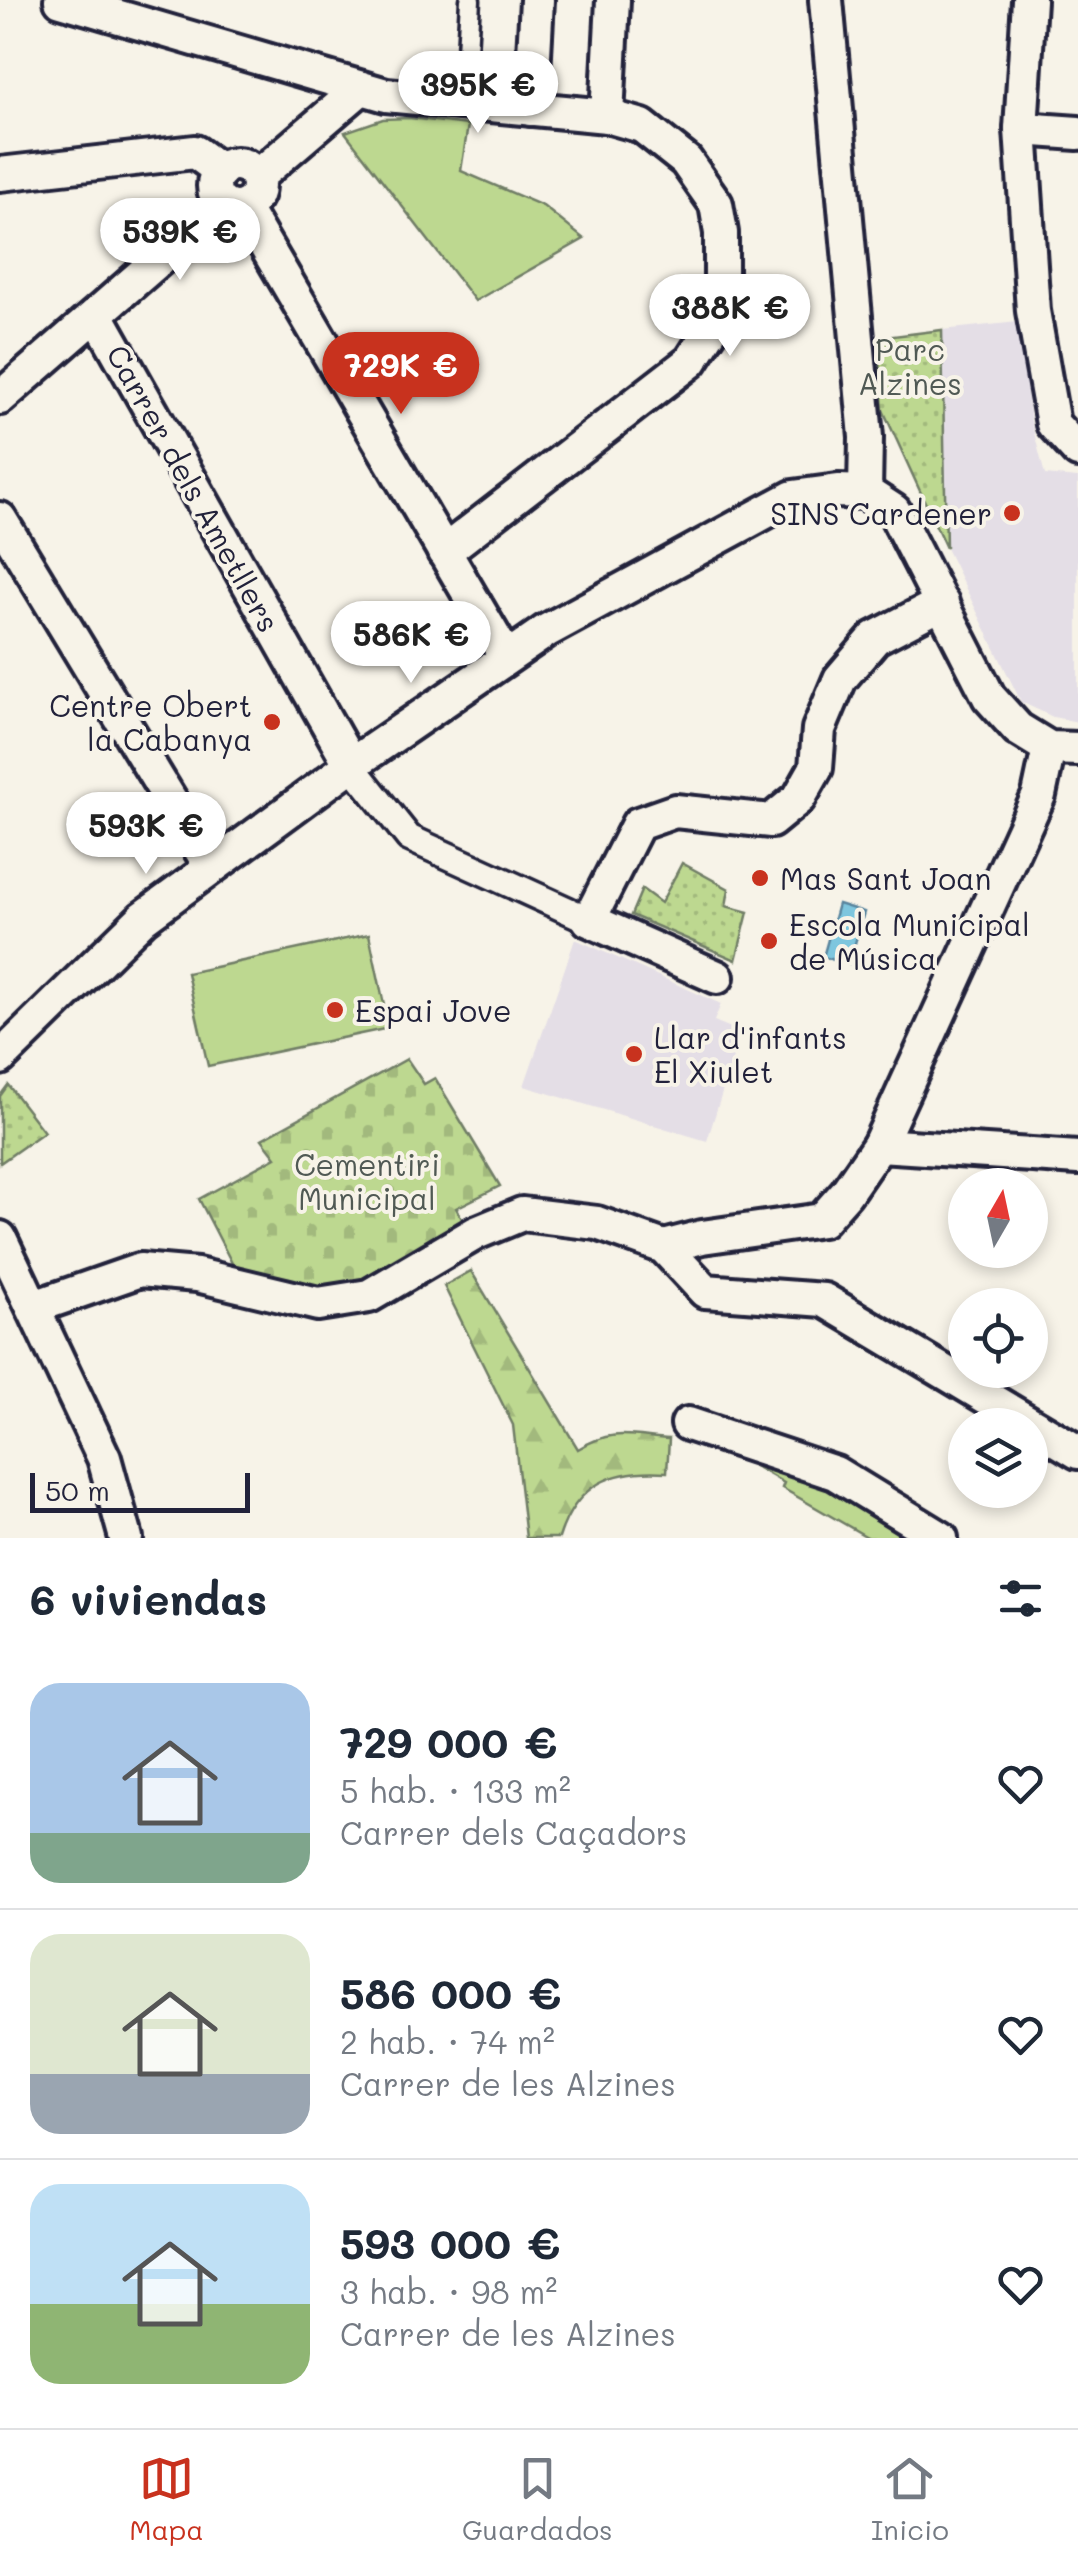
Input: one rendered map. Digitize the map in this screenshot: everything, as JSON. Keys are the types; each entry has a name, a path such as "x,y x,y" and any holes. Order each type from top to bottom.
{"street":[{"path":"61,0 386,95 607,116 642,126 686,160 716,204 722,264 714,325 691,361 444,552"},
{"path":"532,109 537,0"},
{"path":"607,116 614,0"},
{"path":"826,0 866,437 865,492"},
{"path":"1029,0 1021,129 1034,311 1053,424 1078,450"},
{"path":"0,398 241,196 362,88"},
{"path":"1021,129 1078,133"},
{"path":"0,174 195,152 221,171 240,165 241,196 506,657"},
{"name":"Carrer dels Ametllers","path":"96,315 351,765"},
{"path":"0,1058 143,918 506,657 546,631 792,497 865,492 894,511 989,697 1018,730 1064,748 1039,794 879,1145 846,1193 822,1220 664,1247"},
{"path":"0,519 211,867"},
{"path":"590,920 638,824 675,812 771,821 799,798 816,768 819,728 840,678 875,638 942,603"},
{"path":"351,765 408,838 717,977"},
{"path":"879,1145 1078,1158"},
{"path":"34,1308 140,1270 197,1276 318,1304 369,1296 476,1233 522,1214 596,1223 664,1247 705,1291 824,1300 1078,1452"},
{"path":"0,1238 104,1458 126,1538"},
{"path":"688,1424 836,1473 940,1538"}],"lane":[{"path":"464,104 470,0"}],"shaded area":[{"name":"SINS Cardener","path":"1018,322 1031,421 1045,475 1078,478 1078,722 1053,717 1021,702 946,548 942,330"},
{"name":"Llar d'infants El Xiulet","path":"575,939 721,1004 714,1021 741,1032 707,1141 524,1086"}],"green space":[{"path":"383,119 468,125 461,171 543,206 584,239 475,301 345,132"},
{"name":"Parc Alzines","path":"942,330 946,548 883,410 877,338"},
{"path":"682,863 729,889 726,906 748,912 736,960 631,915 642,889 661,903"},
{"path":"369,934 389,1028 208,1066 187,973"},
{"name":"Cementiri Municipal","path":"407,1059 424,1084 435,1078 500,1186 456,1208 466,1226 362,1282 315,1291 235,1269 199,1199 276,1157 262,1139"},
{"path":"8,1085 44,1132 0,1163 0,1096"},
{"path":"471,1271 578,1449 612,1436 669,1439 667,1472 630,1473 599,1483 575,1504 559,1538 526,1538 513,1425 444,1286"},
{"path":"739,1457 828,1486 912,1538 869,1538 782,1488 784,1483"}],"water":[{"path":"838,904 864,912 849,964 823,957"}],"place":[{"name":"SINS Cardener","path":"1012,513"},
{"name":"Centre Obert la Cabanya","path":"272,722"},
{"name":"Mas Sant Joan","path":"760,878"},
{"name":"Escola Municipal de Música","path":"769,941"},
{"name":"Espai Jove","path":"335,1010"},
{"name":"Llar d'infants El Xiulet","path":"634,1054"}]}
